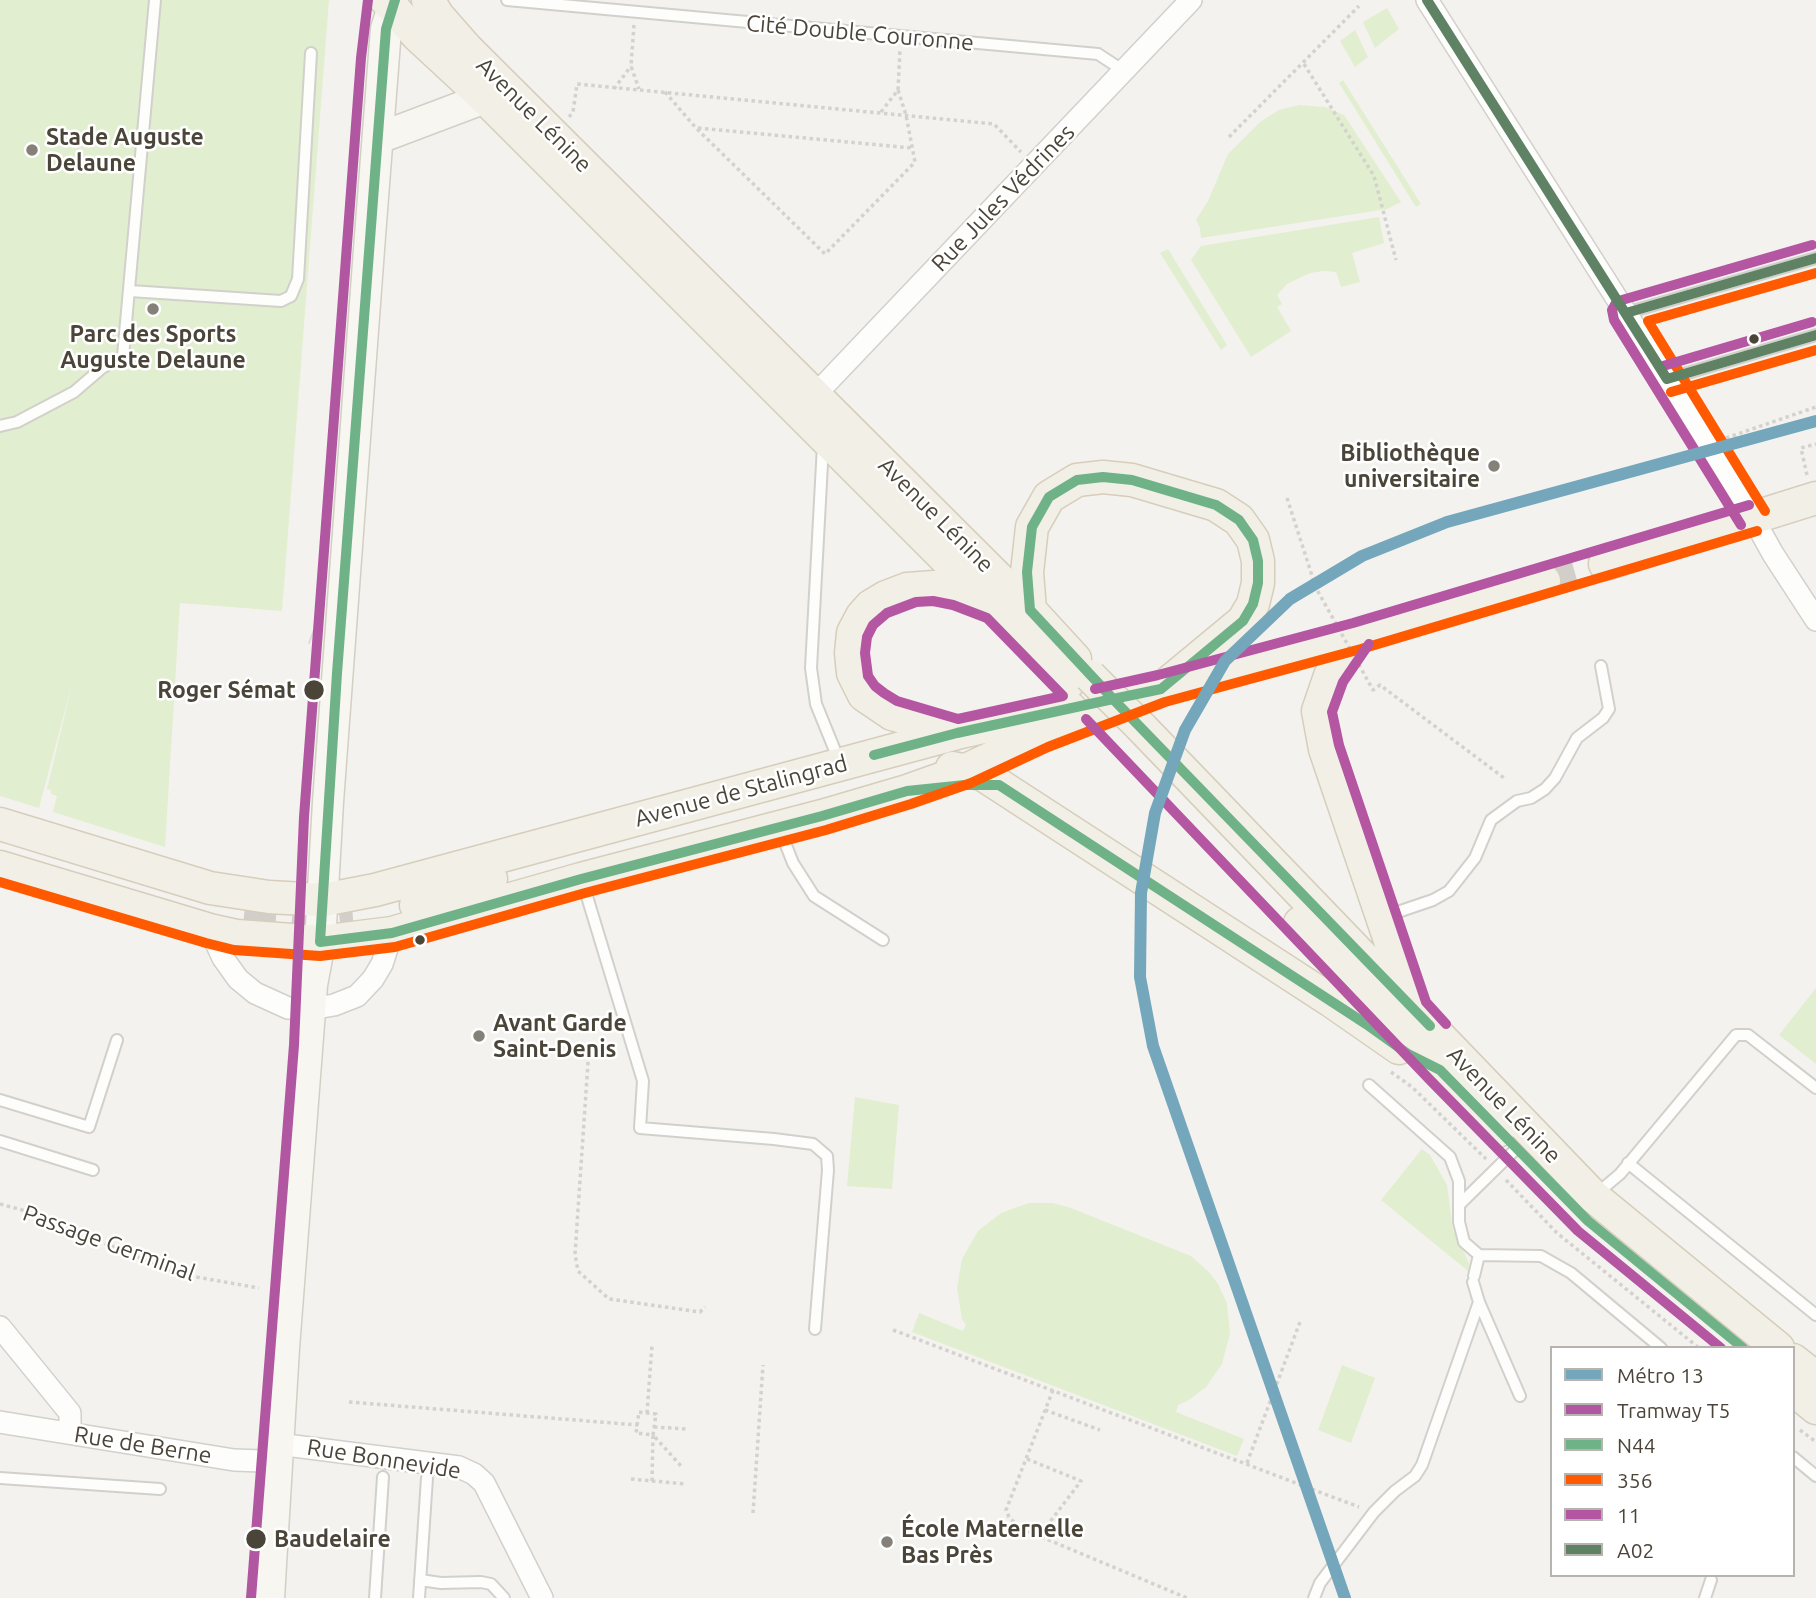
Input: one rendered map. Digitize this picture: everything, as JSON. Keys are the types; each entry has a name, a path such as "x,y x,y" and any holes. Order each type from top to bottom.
{"main road":[{"name":"Avenue Lénine","path":"431,1 467,49 1030,610 1080,679"},
{"name":"Avenue Lénine","path":"388,7 485,98 995,606 1080,679 1413,1009 1594,1197 1776,1346"},
{"path":"1030,610 1027,572 1032,527 1049,497 1077,480 1103,477 1132,480 1216,505 1239,520 1253,540 1258,561 1258,583 1253,604 1243,621 1228,635 1161,689"},
{"path":"1605,564 1814,499"},
{"name":"Avenue de Stalingrad","path":"0,824 210,888 269,897 323,900 375,890 957,733 1161,689 1357,636 1544,581"},
{"path":"957,733 892,714 864,695 853,673 853,634 862,616 871,606 895,593 914,588 951,590 995,606"},
{"path":"1357,636 1331,676 1318,711 1325,749 1413,1009"},
{"name":"Avenue de Stalingrad","path":"0,867 211,930 260,939 320,942 392,933 581,879 779,828 1161,689"},
{"name":"Avenue Lénine","path":"1131,731 1440,1070 1511,1155 1741,1346"},
{"name":"Avenue de Stalingrad","path":"966,769 1043,734"},
{"path":"914,780 966,769 982,774 1408,1054 1440,1070"},
{"name":"Avenue de Stalingrad","path":"353,919 914,780"},
{"path":"914,780 955,785 999,785"},
{"path":"416,905 763,786"},
{"path":"0,840 244,916 203,912 0,852"},
{"path":"1795,1362 1816,1378"},
{"path":"1795,1391 1816,1408"}],"street":[{"name":"Rue Jules Védrines","path":"815,395 1191,0"},
{"path":"1427,0 1626,313 1816,620"},
{"path":"269,1598 310,1009 320,942 339,646 388,7"},
{"path":"379,138 485,98"},
{"path":"211,930 223,958 238,979 255,993 288,1008 310,1009 334,1005 357,996 373,979 382,964 392,933"},
{"path":"0,1327 70,1413 70,1433"},
{"name":"Rue de Berne","path":"0,1422 234,1460 262,1461 268,1458 278,1444"},
{"name":"Rue Bonnevide","path":"278,1444 459,1466 474,1474 484,1483 542,1598"}],"lane":[{"path":"0,426 17,422 74,392 123,356 155,0"},
{"name":"Cité Double Couronne","path":"507,0 1098,54 1124,71"},
{"path":"130,291 281,301 291,296 298,279 311,54"},
{"path":"1626,313 1816,258"},
{"path":"1667,379 1816,335"},
{"path":"823,435 811,668 816,704 841,764"},
{"path":"1383,916 1433,900 1449,891 1475,858 1491,820 1517,802 1531,798 1545,789 1555,778 1577,738 1603,718 1609,709 1601,666"},
{"path":"779,828 793,863 814,896 883,940"},
{"path":"581,879 643,1081 640,1128 813,1144 827,1156 815,1329"},
{"path":"1594,1197 1628,1163 1736,1035 1748,1035 1816,1088"},
{"path":"0,1100 89,1127 117,1040"},
{"path":"1369,1084 1450,1157 1459,1181 1459,1222 1464,1242 1479,1255 1541,1256 1571,1273 1659,1346"},
{"path":"0,1141 93,1170"},
{"path":"1460,1204 1511,1155"},
{"path":"1628,1163 1816,1315"},
{"path":"1479,1255 1474,1279 1479,1302 1520,1396"},
{"path":"1314,1598 1320,1583 1374,1512 1415,1476 1422,1465 1479,1302"},
{"path":"1795,1459 1816,1476"},
{"path":"374,1598 383,1477"},
{"path":"0,1478 160,1489"},
{"path":"419,1598 427,1478"},
{"path":"420,1580 491,1584 504,1598"},
{"path":"1705,1598 1711,1580"}],"path":[{"path":"1229,137 1359,6"},
{"path":"635,12 631,66 639,89"},
{"path":"665,92 696,128 825,254 915,162 898,90 900,36"},
{"path":"1304,64 1374,176 1396,260"},
{"path":"614,89 631,66"},
{"path":"553,134 573,113 577,84 994,124 1035,165"},
{"path":"880,113 898,90"},
{"path":"696,128 912,148"},
{"path":"1710,448 1731,435 1816,407"},
{"path":"1814,499 1801,448 1816,443"},
{"path":"1287,498 1316,588 1373,690 1380,685 1504,778"},
{"path":"589,1048 575,1254 578,1270 609,1299 700,1312 705,1307"},
{"name":"Avenue Lénine","path":"1511,1155 1576,1233 1719,1346"},
{"name":"Passage Germinal","path":"0,1204 26,1211 179,1274 259,1288"},
{"path":"1247,1463 1300,1322"},
{"path":"893,1330 1374,1512"},
{"path":"647,1413 652,1345"},
{"path":"753,1513 763,1365"},
{"path":"1052,1390 1006,1510 1009,1517 1018,1526 1032,1533 1187,1598"},
{"path":"349,1402 638,1425"},
{"path":"1045,1410 1100,1430"},
{"path":"652,1481 653,1435 656,1414 639,1412 636,1433 653,1435 682,1467"},
{"path":"1795,1426 1816,1442"},
{"path":"654,1427 687,1429"},
{"path":"1026,1459 1081,1481 1046,1527 1032,1533"},
{"path":"631,1479 685,1484"}],"green space":[{"name":"Parc des Sports Auguste Delaune","path":"0,0 329,0 282,611 180,603 165,847 53,812 57,796 47,789 73,680 39,808 0,796"},
{"path":"1387,8 1399,29 1375,48 1363,22"},
{"path":"1355,30 1368,57 1355,67 1340,41"},
{"path":"1343,80 1421,204 1416,207 1339,83"},
{"path":"1299,105 1325,107 1344,115 1401,202 1387,209 1201,238 1196,220 1208,201 1228,154 1260,122 1279,110"},
{"path":"1379,217 1384,243 1352,253 1360,282 1341,287 1336,272 1324,271 1310,273 1287,284 1277,295 1282,304 1277,307 1291,331 1251,357 1191,260 1201,246"},
{"path":"1168,249 1227,345 1221,350 1160,253"},
{"path":"1816,988 1816,1064 1779,1035"},
{"path":"855,1097 899,1105 892,1189 847,1186"},
{"path":"1422,1149 1430,1155 1447,1185 1453,1230 1469,1263 1468,1271 1381,1200"},
{"path":"1029,1203 1053,1203 1071,1208 1191,1256 1209,1272 1227,1303 1230,1334 1222,1364 1206,1387 1178,1405 1176,1412 1244,1439 1237,1456 912,1332 919,1313 963,1331 966,1325 962,1319 957,1288 962,1259 978,1231 1001,1213"},
{"path":"1342,1365 1375,1378 1351,1443 1318,1430"}],"tunnel":[{"path":"1544,581 1605,564"},
{"path":"244,916 309,922 353,919"}],"tram line":[{"name":"T5","path":"251,1598 294,1045 304,817 361,58 368,0"},
{"path":"309,643 319,617"}],"metro line":[{"name":"13","path":"1345,1598 1153,1046 1140,977 1141,893 1155,813 1185,730 1225,661 1290,599 1362,556 1447,522 1816,421"}],"transit line":[{"name":"N44","path":"395,0 386,29 337,673 320,942 392,933 907,791 965,785 999,785 1408,1054 1440,1070 1588,1221 1741,1346"},
{"name":"A02","path":"1427,0 1667,379"},
{"name":"11","path":"1741,525 1614,320 1612,310 1616,303 1622,300 1812,245"},
{"name":"A02","path":"1626,313 1816,258"},
{"name":"356","path":"1765,511 1648,321 1816,273"},
{"name":"11","path":"1663,366 1812,322"},
{"name":"A02","path":"1667,379 1816,335"},
{"name":"356","path":"1671,392 1816,350"},
{"name":"N44","path":"1103,477 1132,480 1216,505 1239,520 1253,540 1258,561 1258,583 1253,604 1243,621 1161,689 1113,699 1030,610 1027,572 1032,527 1049,497 1077,480 1103,477"},
{"name":"11","path":"1095,689 1353,623 1749,505"},
{"name":"356","path":"0,882 234,950 320,956 395,947 585,893 826,830 971,783 1048,747 1165,702 1361,649 1757,531"},
{"name":"11","path":"933,601 953,605 987,618 1063,696 958,719 897,701 884,693 868,676 865,653 867,637 873,625 887,613 916,602 933,601"},
{"name":"11","path":"1369,644 1343,682 1332,712 1339,745 1426,1002 1446,1024"},
{"name":"N44","path":"874,755 957,733 1113,699"},
{"name":"N44","path":"1113,699 1430,1026"},
{"name":"11","path":"1086,719 1578,1231 1719,1346"}],"place":[{"name":"Stade Auguste Delaune","path":"32,150"},
{"name":"Parc des Sports Auguste Delaune","path":"153,309"},
{"name":"Bibliothèque universitaire","path":"1494,466"},
{"name":"Roger Sémat","path":"314,690"},
{"name":"Avant Garde Saint-Denis","path":"479,1036"},
{"name":"Baudelaire","path":"256,1539"},
{"name":"École Maternelle Bas Près","path":"887,1542"}]}
